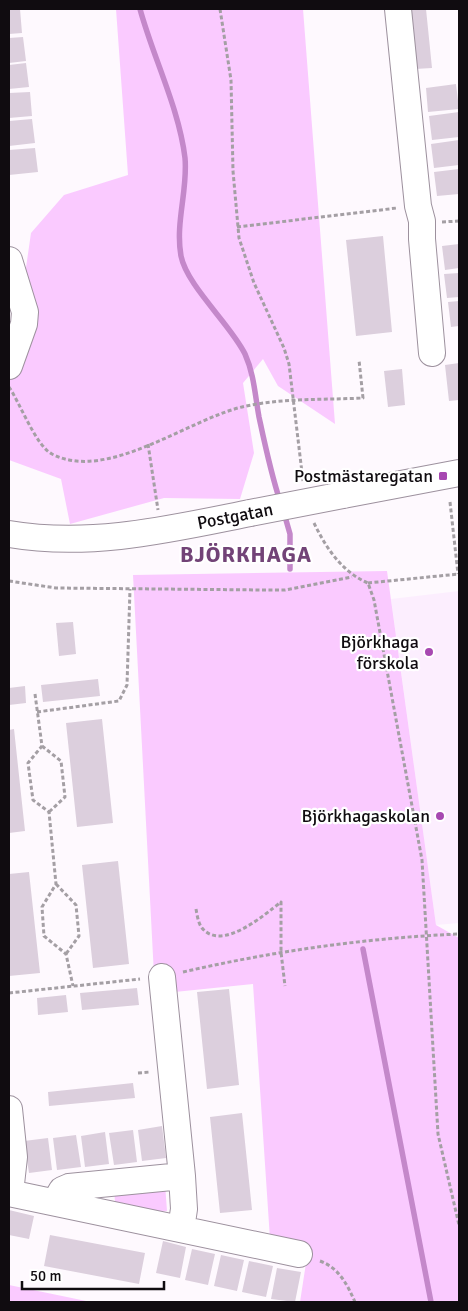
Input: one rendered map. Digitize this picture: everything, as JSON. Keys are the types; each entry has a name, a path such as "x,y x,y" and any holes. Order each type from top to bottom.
{"street":[{"path":"398,9 418,206 422,221 432,353"},
{"path":"9,260 25,312 24,324 9,366"},
{"name":"Postgatan","path":"9,534 55,539 109,538 155,532 459,473"},
{"path":"162,977 182,1176 184,1209 181,1229"},
{"path":"9,1109 14,1157 9,1193 299,1254"},
{"path":"55,1202 62,1190 69,1187 182,1176"}],"path":[{"path":"220,9 231,80 237,228 254,283 284,348 294,398 304,486"},
{"path":"237,228 418,206"},
{"path":"9,386 41,444 49,452 60,458 88,462 132,451 207,417 243,406 294,398 306,400 363,398 360,360"},
{"path":"148,444 158,511"},
{"path":"313,521 335,558 352,577 368,583 459,574 450,502"},
{"path":"9,581 56,588 285,590 352,577"},
{"path":"368,583 374,600 417,832 425,890 438,1134 459,1225"},
{"path":"37,712 119,701 127,685 130,589"},
{"path":"35,694 42,746 61,761 65,797 49,812"},
{"path":"42,746 28,763 33,800 49,812 56,884 42,907 44,936 66,954 72,986"},
{"path":"56,884 76,905 79,936 66,954"},
{"path":"196,909 200,927 210,935 231,935 253,923 281,902 281,952 286,986"},
{"path":"9,993 162,977 237,959 332,944 459,934"},
{"path":"299,1254 329,1264 346,1281 355,1302"}],"shaded area":[{"path":"116,9 303,9 335,424 278,386 263,359 243,383 254,453 240,499 164,498 70,524 61,479 9,460 9,386 31,233 64,195 128,175"},
{"path":"387,571 436,925 459,938 459,1302 300,1302 306,1263 271,1254 253,984 155,994 133,575"},
{"path":"459,591 459,923 436,925 391,599"},
{"path":"165,1184 167,1211 145,1213 115,1202 114,1188"},
{"path":"9,1285 91,1302 9,1302"}],"building":[{"path":"20,9 22,33 9,34 9,10"},
{"path":"409,9 426,9 432,68 415,69"},
{"path":"23,37 26,61 9,63 9,38"},
{"path":"26,63 29,87 9,89 9,65"},
{"path":"456,84 459,109 428,112 426,88"},
{"path":"30,92 32,116 9,118 9,93"},
{"path":"459,112 459,137 432,140 429,116"},
{"path":"32,119 35,143 9,146 9,121"},
{"path":"459,140 459,165 434,168 431,144"},
{"path":"35,148 38,172 9,175 9,150"},
{"path":"459,169 459,194 437,196 434,172"},
{"path":"383,236 392,332 356,336 346,240"},
{"path":"459,244 459,268 445,270 442,246"},
{"path":"459,273 459,297 447,298 444,274"},
{"path":"459,301 459,326 451,327 448,302"},
{"path":"459,363 459,400 449,401 445,365"},
{"path":"402,369 405,405 388,407 384,371"},
{"path":"73,622 76,654 59,656 56,623"},
{"path":"98,679 100,696 43,702 41,685"},
{"path":"25,686 26,703 9,705 9,688"},
{"path":"102,719 113,823 77,827 66,723"},
{"path":"14,729 25,831 9,833 9,730"},
{"path":"118,861 129,964 93,968 82,865"},
{"path":"29,872 40,973 9,976 9,874"},
{"path":"137,988 139,1005 82,1010 80,993"},
{"path":"229,989 239,1085 207,1089 197,992"},
{"path":"66,995 68,1012 38,1015 37,998"},
{"path":"133,1083 135,1098 49,1106 48,1092"},
{"path":"242,1113 252,1210 220,1213 210,1117"},
{"path":"162,1126 166,1158 142,1161 138,1130"},
{"path":"133,1130 137,1162 114,1165 109,1133"},
{"path":"105,1132 109,1164 85,1167 81,1136"},
{"path":"76,1135 81,1167 57,1170 53,1138"},
{"path":"48,1138 52,1170 29,1173 24,1141"},
{"path":"9,1210 34,1216 29,1239 9,1235"},
{"path":"50,1235 145,1253 139,1284 44,1266"},
{"path":"163,1241 186,1247 180,1278 156,1273"},
{"path":"192,1249 215,1254 208,1285 185,1280"},
{"path":"221,1255 244,1260 237,1291 214,1286"},
{"path":"249,1261 273,1266 266,1297 242,1292"},
{"path":"277,1268 301,1272 295,1302 271,1299"}],"waterway":[{"path":"140,9 172,102 182,139 185,158 185,182 180,219 181,256 185,268 200,293 230,331 245,354 252,377 266,449 280,501"},
{"path":"284,513 290,534 290,569"},
{"path":"363,949 431,1302"}],"place":[{"name":"Postmästaregatan","path":"443,476"},
{"name":"Björkhaga förskola","path":"429,652"},
{"name":"Björkhagaskolan","path":"440,816"}],"district":[{"name":"BJÖRKHAGA","path":"246,554"}]}
